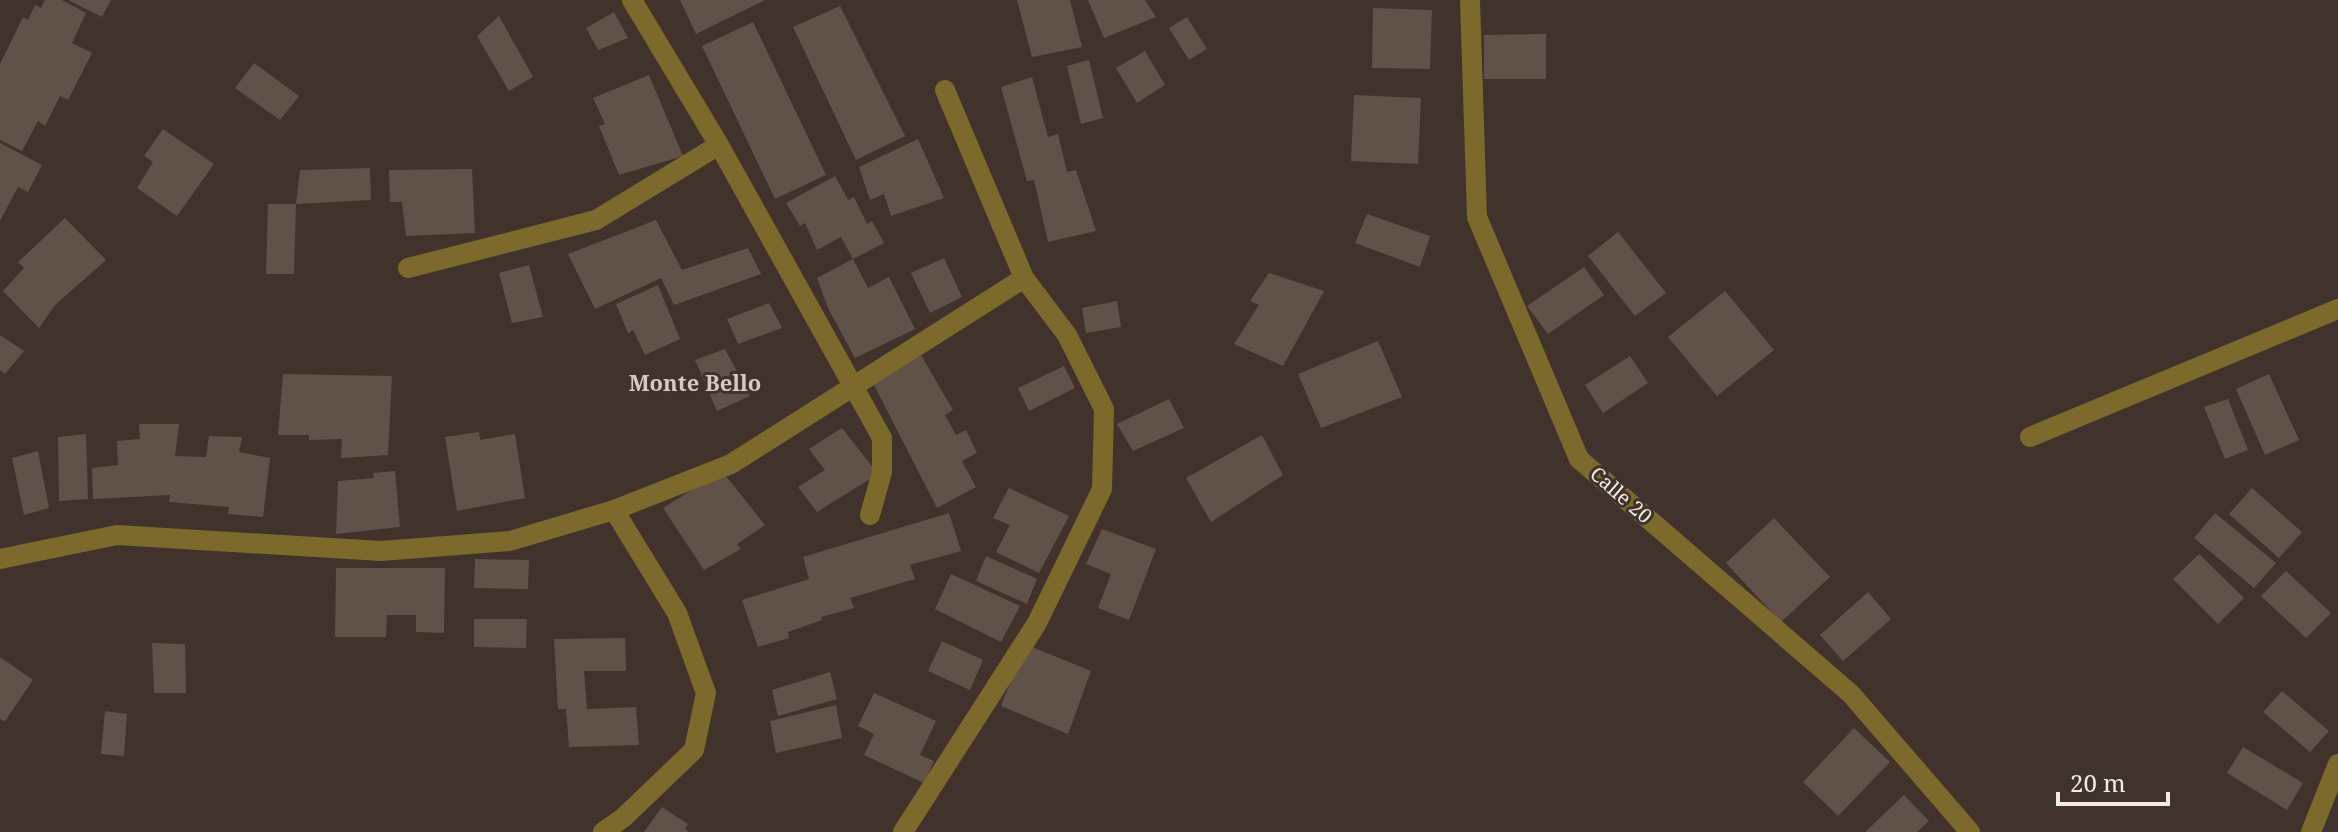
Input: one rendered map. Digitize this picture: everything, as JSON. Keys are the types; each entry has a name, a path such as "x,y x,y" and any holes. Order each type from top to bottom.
{"street":[{"path":"632,0 719,145 882,438 882,472 870,515"},
{"name":"Calle 20","path":"1470,0 1477,217 1579,459 1851,694 1970,832"},
{"path":"903,832 1037,623 1102,489 1104,409 1067,335 1024,278 945,90"},
{"path":"408,268 596,220 719,145"},
{"path":"0,559 117,535 381,551 510,541 614,510 731,464 1024,278"},
{"path":"2030,437 2338,309"},
{"path":"603,832 623,818 694,750 706,693 677,613 614,510"},
{"path":"2311,832 2338,764"}],"building":[{"path":"45,0 62,0 86,13 72,43 92,53 68,100 60,96 45,126 38,121 22,151 0,140 0,64 23,17 28,20 35,5 41,8"},
{"path":"68,0 111,0 102,17"},
{"path":"680,0 765,0 696,34"},
{"path":"1017,0 1070,0 1082,47 1032,57"},
{"path":"1088,0 1145,0 1156,17 1104,38"},
{"path":"840,6 905,136 856,160 793,27"},
{"path":"1373,8 1432,10 1430,69 1372,68"},
{"path":"614,12 628,38 598,50 586,28"},
{"path":"499,16 533,77 509,91 477,36"},
{"path":"1187,17 1207,49 1189,60 1169,28"},
{"path":"753,22 826,175 775,199 702,46"},
{"path":"1546,34 1546,79 1484,79 1484,35"},
{"path":"1145,51 1165,85 1137,103 1116,68"},
{"path":"1089,60 1103,118 1081,124 1067,66"},
{"path":"254,63 299,96 280,120 235,88"},
{"path":"649,75 683,156 619,175 599,126 605,124 593,98"},
{"path":"1032,77 1048,137 1058,134 1067,172 1076,170 1096,231 1048,242 1034,180 1027,181 1001,87"},
{"path":"1354,95 1421,98 1418,164 1351,161"},
{"path":"163,129 214,164 177,216 137,188 153,162 144,156"},
{"path":"918,139 944,198 891,216 884,194 870,200 859,167"},
{"path":"0,143 42,165 28,192 18,187 0,221"},
{"path":"370,168 371,200 296,204 300,170"},
{"path":"472,169 475,233 406,236 402,202 390,202 389,170"},
{"path":"835,176 848,200 854,197 867,224 872,221 884,243 853,259 841,237 817,250 805,223 800,226 786,203"},
{"path":"268,204 296,204 294,274 266,274"},
{"path":"1367,214 1430,236 1420,267 1355,243"},
{"path":"65,218 106,260 55,305 39,328 3,291 24,268 18,262"},
{"path":"656,220 682,270 748,248 761,274 674,305 661,278 595,309 568,254"},
{"path":"1618,232 1666,293 1635,316 1588,256"},
{"path":"944,258 962,297 930,313 911,273"},
{"path":"853,259 868,288 889,277 915,329 855,358 828,308 817,278"},
{"path":"529,265 543,317 512,323 499,273"},
{"path":"1584,267 1604,295 1548,334 1527,306"},
{"path":"1269,273 1324,291 1283,366 1234,344 1259,305 1250,301"},
{"path":"658,285 680,339 645,355 633,330 628,333 616,304"},
{"path":"1725,291 1774,350 1717,396 1668,337"},
{"path":"1117,301 1121,327 1086,333 1082,308"},
{"path":"769,303 782,328 738,344 727,319"},
{"path":"0,335 24,351 5,374 0,370"},
{"path":"1378,341 1402,397 1321,428 1298,374"},
{"path":"725,349 750,396 717,411 695,360"},
{"path":"921,355 953,410 945,415 956,435 966,430 977,453 962,461 976,487 937,508 874,385"},
{"path":"1630,356 1648,383 1603,413 1585,385"},
{"path":"1064,366 1075,388 1029,411 1018,388"},
{"path":"283,374 392,376 388,455 341,458 342,439 309,440 309,435 278,435"},
{"path":"2269,374 2299,440 2265,455 2236,389"},
{"path":"1169,399 1184,428 1133,451 1117,424"},
{"path":"2228,399 2248,450 2225,459 2204,407"},
{"path":"139,424 179,424 175,456 206,457 209,436 242,437 239,452 270,458 263,517 228,514 229,507 169,502 170,495 93,499 92,468 118,465 117,441 140,439"},
{"path":"842,428 878,474 817,512 798,487 825,470 809,449"},
{"path":"479,432 480,440 515,434 525,498 457,511 445,437"},
{"path":"86,434 88,499 59,501 58,437"},
{"path":"1262,435 1283,475 1211,522 1186,478"},
{"path":"38,451 49,508 24,515 12,458"},
{"path":"395,471 400,527 336,534 338,481 374,478 373,473"},
{"path":"722,471 765,525 737,544 741,549 704,570 663,508"},
{"path":"1009,488 1069,516 1039,573 996,552 1010,525 993,518"},
{"path":"2252,488 2302,532 2279,558 2229,514"},
{"path":"949,513 961,551 910,565 915,579 850,598 854,608 821,617 822,620 788,632 789,638 758,647 742,600 809,579 803,557"},
{"path":"2215,513 2276,563 2254,588 2194,538"},
{"path":"1774,518 1830,577 1781,622 1726,563"},
{"path":"1102,529 1156,549 1129,620 1098,608 1111,574 1086,564"},
{"path":"2199,554 2244,598 2218,624 2173,579"},
{"path":"986,556 1037,579 1027,604 976,581"},
{"path":"475,559 529,560 528,589 474,588"},
{"path":"336,568 445,568 444,633 416,632 416,615 387,615 386,637 335,637"},
{"path":"2286,571 2331,613 2306,638 2261,596"},
{"path":"951,574 1020,606 1001,642 935,609"},
{"path":"1868,592 1891,619 1843,661 1820,635"},
{"path":"474,619 527,619 526,648 474,647"},
{"path":"625,638 626,671 584,671 587,709 636,707 639,745 569,747 566,709 558,709 554,639"},
{"path":"942,641 983,660 970,690 928,671"},
{"path":"152,643 185,644 186,693 154,693"},
{"path":"1025,644 1091,671 1068,734 1001,706"},
{"path":"0,657 33,680 5,721 0,719"},
{"path":"830,672 837,699 778,716 772,690"},
{"path":"2282,691 2329,731 2310,752 2263,712"},
{"path":"874,693 936,721 920,755 934,761 924,783 864,755 874,734 858,726"},
{"path":"836,705 842,738 776,753 770,721"},
{"path":"105,711 127,714 124,756 101,754"},
{"path":"1854,728 1890,762 1838,816 1803,782"},
{"path":"2243,747 2303,783 2287,810 2227,773"},
{"path":"1904,795 1929,821 1917,832 1865,832"},
{"path":"662,807 688,824 685,829 689,832 644,832"}],"district":[{"name":"Monte Bello","path":"695,383"}]}
